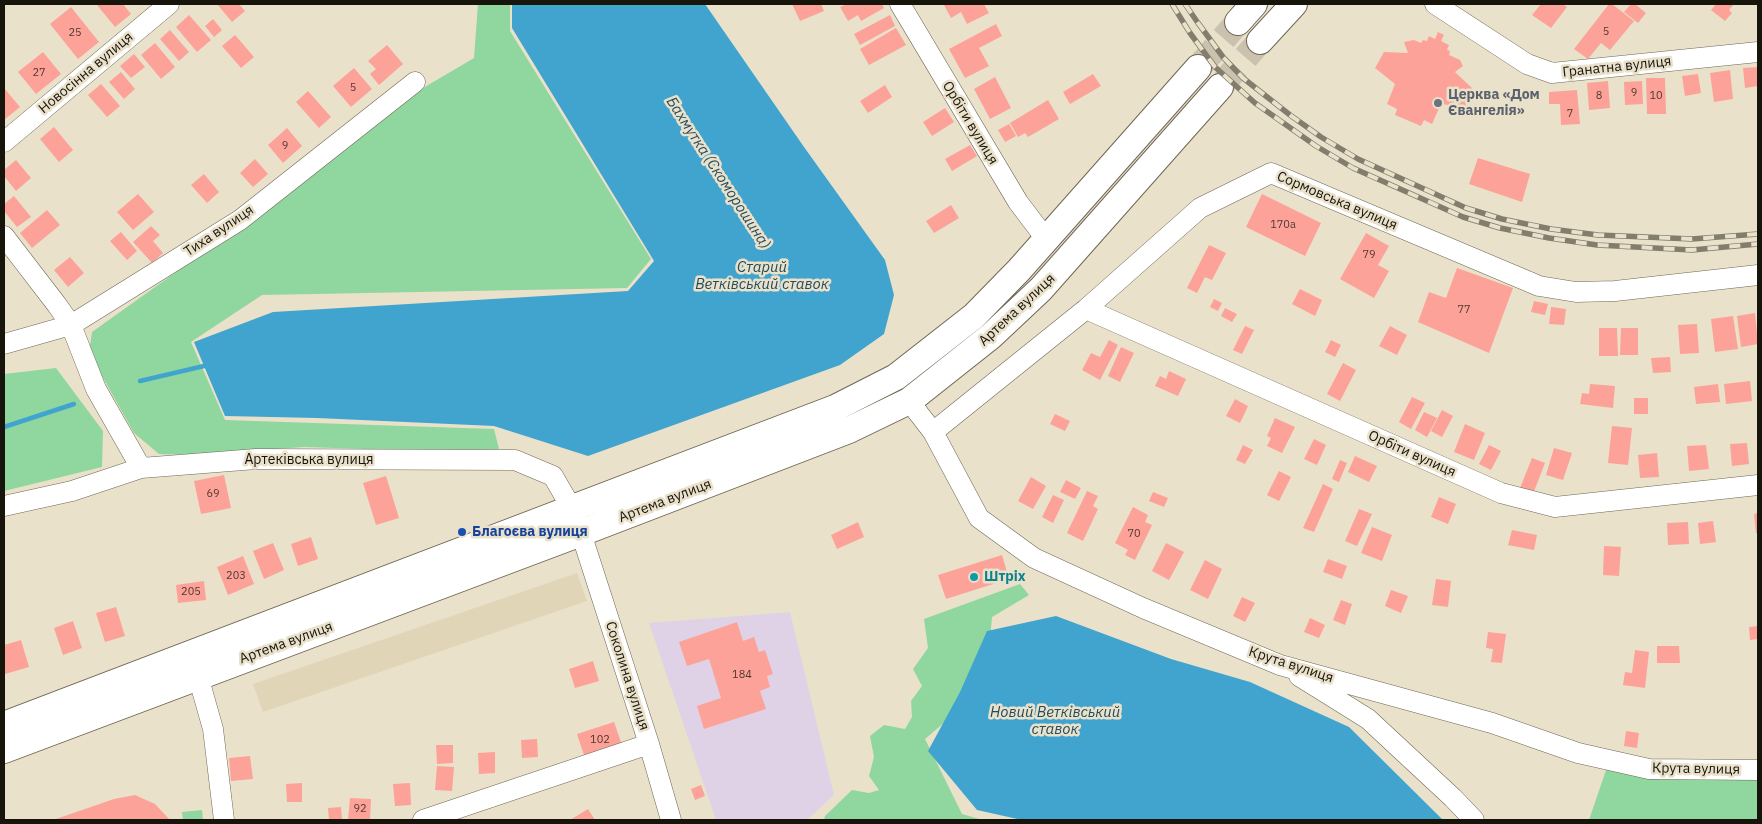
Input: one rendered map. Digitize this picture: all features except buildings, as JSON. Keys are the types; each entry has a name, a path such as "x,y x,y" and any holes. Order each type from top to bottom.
{"main road":[{"path":"1260,41 1294,4"},
{"name":"Артема вулиця","path":"4,750 198,676 576,521 835,408 896,377 974,316 1019,270 1198,68"},
{"name":"Артема вулиця","path":"4,725 576,521 849,430 909,401 991,336 1042,289 1220,87"}],"street":[{"name":"Новосінна вулиця","path":"4,142 169,4"},
{"name":"Орбіти вулиця","path":"900,4 1018,202 1046,239"},
{"name":"Гранатна вулиця","path":"1436,4 1527,64 1552,73 1758,52"},
{"name":"Тиха вулиця","path":"4,344 71,325 240,220 415,82"},
{"name":"Сормовська вулиця","path":"933,432 1086,309 1200,208 1271,173 1539,286 1576,292 1615,291 1758,275"},
{"path":"4,236 58,305 71,325 96,389 141,468"},
{"name":"Орбіти вулиця","path":"1086,309 1501,493 1519,498 1555,507 1758,485"},
{"name":"Крута вулиця","path":"909,401 933,432 979,518 1034,558 1144,608 1280,664 1492,723 1578,753 1649,769 1758,770"},
{"name":"Артеківська вулиця","path":"4,506 72,491 141,468 256,459 515,460 552,476 576,521"},
{"name":"Соколина вулиця","path":"576,521 649,744 670,820"},
{"path":"1280,664 1368,719 1474,820"},
{"path":"198,676 213,729 224,820"},
{"path":"423,820 649,744"}],"shaded area":[{"path":"577,573 587,601 263,712 253,684"},
{"path":"790,612 834,795 807,820 716,820 649,623"}],"green space":[{"path":"478,4 510,4 510,31 651,259 627,288 262,295 191,342 225,420 494,429 499,449 427,451 304,447 192,455 159,454 134,433 89,353 92,332 242,225 401,101 474,58"},
{"path":"56,368 103,431 102,467 4,491 4,374"},
{"path":"1020,584 1029,595 992,617 989,651 959,710 925,739 962,814 983,820 824,820 825,816 852,790 869,793 879,790 869,776 874,757 870,736 884,725 905,729 912,717 911,701 922,686 913,669 928,648 924,619"},
{"path":"1606,770 1758,778 1758,820 1589,820"},
{"path":"202,810 203,820 183,820 182,812"}],"water":[{"name":"Старий Ветківський ставок","path":"512,4 705,4 885,260 894,295 884,334 840,365 588,456 494,426 225,416 194,342 273,312 628,291 654,261 512,28"},
{"name":"Новий Ветківський ставок","path":"1056,616 1171,659 1250,682 1349,727 1443,820 1022,820 977,810 928,751 960,692 987,631"}],"waterway":[{"path":"140,381 204,366"},
{"path":"4,427 74,404"}],"tunnel":[{"path":"1198,68 1238,22"},
{"path":"1220,87 1260,41"}],"railway":[{"path":"1172,4 1215,67 1255,103 1316,146 1353,168 1463,217 1500,228 1597,245 1692,250 1758,244"},
{"path":"1185,4 1223,57 1243,78 1290,115 1321,137 1358,159 1466,208 1502,219 1551,229 1598,235 1692,239 1758,234"}],"place":[{"name":"Церква «Дом Євангелія»","path":"1438,103"},
{"name":"Благоєва вулиця","path":"462,532"},
{"name":"Штріх","path":"974,577"}],"water label":[{"name":"Бахмутка (Скоморошина)","path":"718,173"}]}
